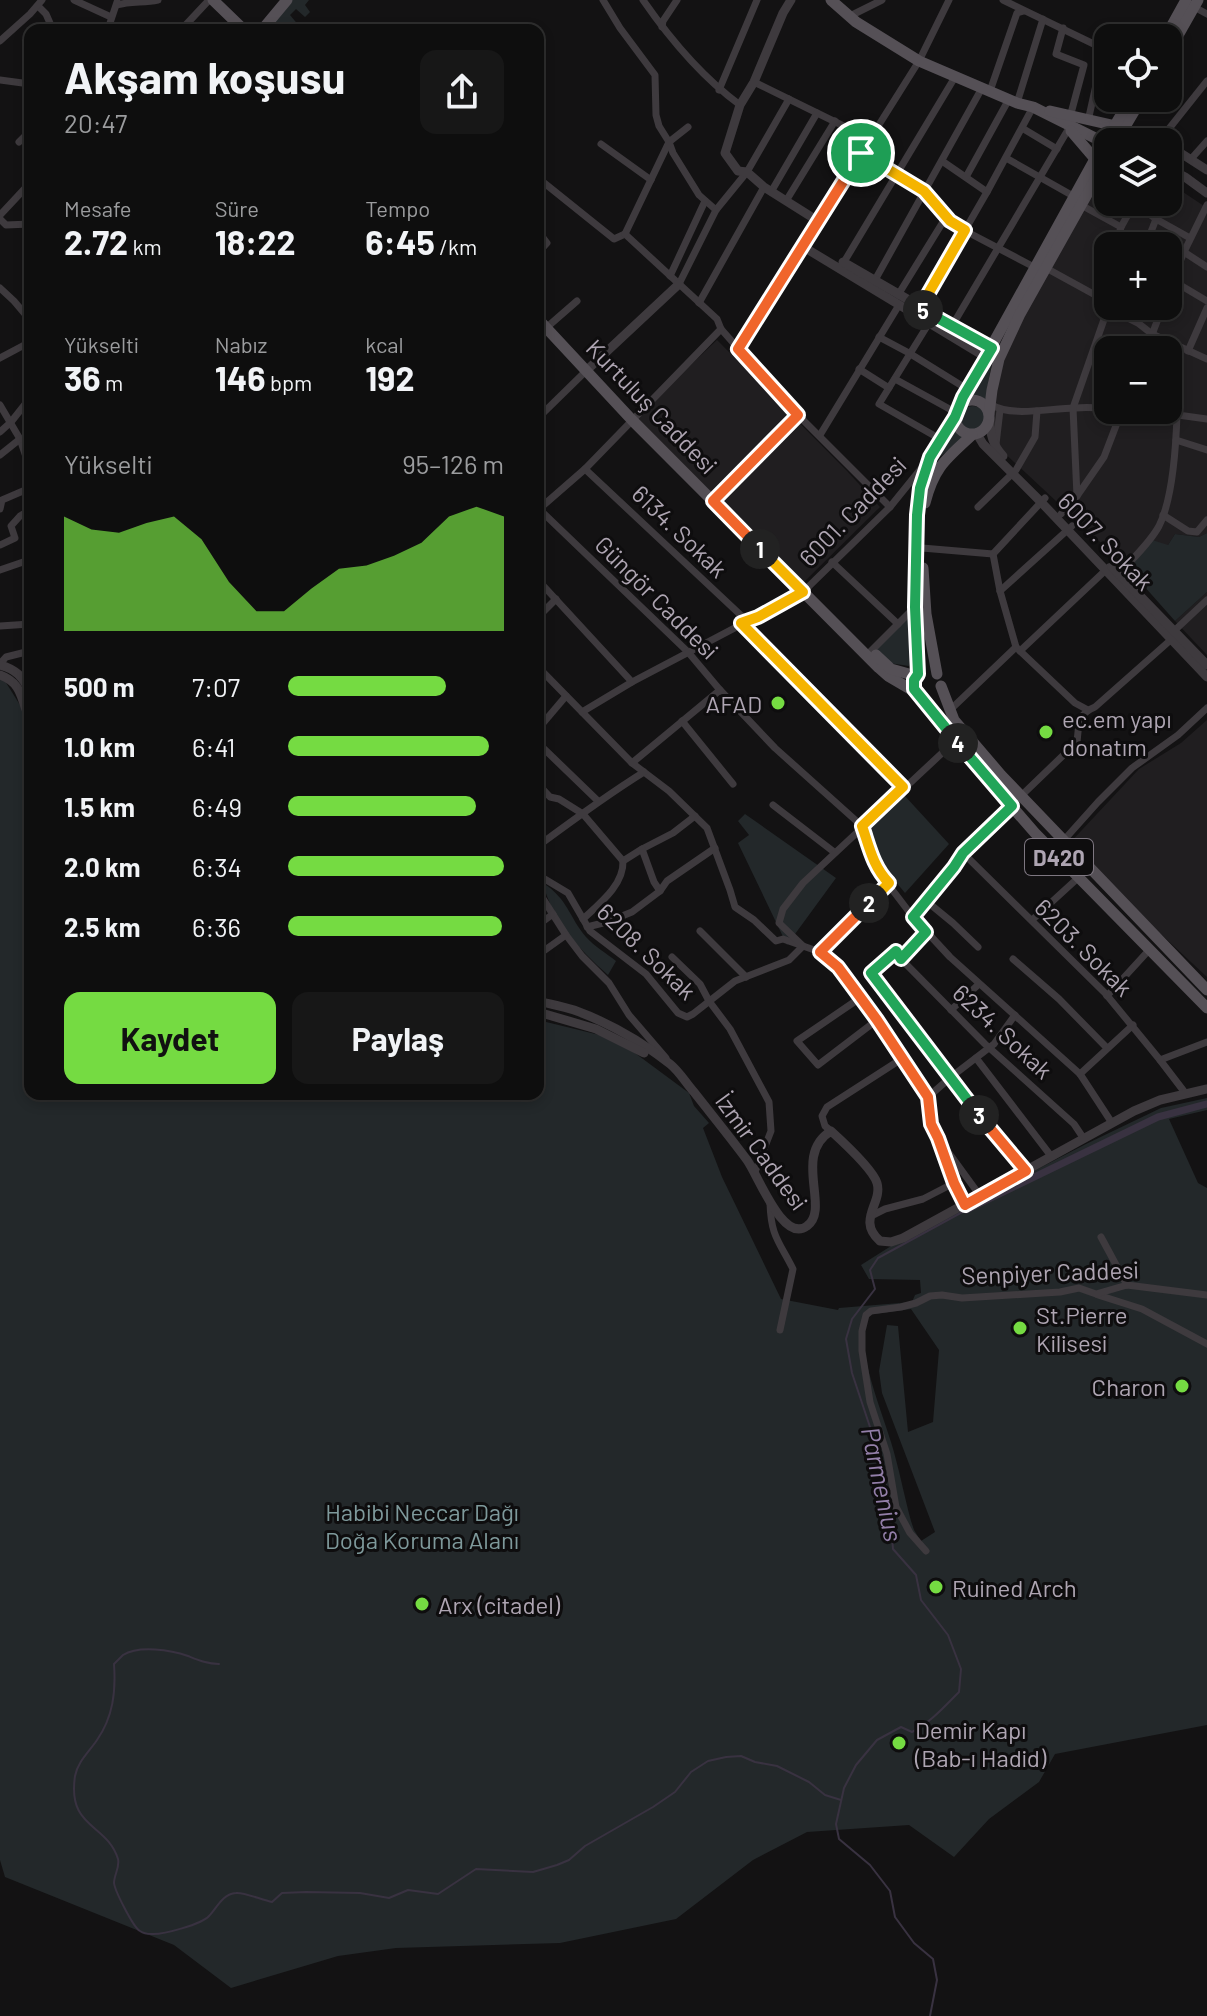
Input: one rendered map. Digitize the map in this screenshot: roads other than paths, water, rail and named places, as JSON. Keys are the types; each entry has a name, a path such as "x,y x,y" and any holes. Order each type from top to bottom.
{"main road":[{"path":"211,0 237,24"},
{"path":"267,24 287,0"},
{"path":"831,0 919,61 1094,136"},
{"path":"1176,24 1193,2"},
{"path":"1182,24 1193,2"},
{"path":"1120,127 1126,112"},
{"path":"1120,127 1131,112"},
{"path":"1067,123 1088,121 1120,127"},
{"path":"1067,123 1094,158"},
{"path":"1078,201 1094,161"},
{"path":"918,695 913,684 917,675 917,515 920,488 930,457 967,389 1094,178"},
{"path":"803,592 879,668 918,695 934,697 939,680 926,614 922,548 924,504 941,463 974,434 986,428 992,412 999,359 1041,268"},
{"name":"Kurtuluş Caddesi","path":"544,329 803,592"},
{"path":"956,412 967,400 973,400 984,404 992,412"},
{"path":"956,412 960,429 974,434"},
{"path":"803,592 891,669 917,675 929,671 939,680"},
{"name":"D420","path":"939,680 949,711 971,740 1207,990"},
{"name":"D420","path":"918,695 1012,806 1207,1008"}],"street":[{"path":"74,0 111,17"},
{"path":"111,24 117,2 158,0"},
{"path":"187,24 211,0"},
{"path":"603,0 655,75 656,115 673,153 699,195 716,210"},
{"path":"643,0 662,27 719,90 740,105"},
{"path":"662,27 677,0"},
{"path":"719,90 757,0"},
{"path":"791,0 754,82 740,105 725,153 738,171 747,172 767,190 818,221"},
{"path":"850,16 882,0"},
{"path":"738,349 919,61 949,0"},
{"path":"1003,0 1104,49 1088,121"},
{"path":"1193,2 1207,14"},
{"path":"0,41 40,3 50,24"},
{"path":"875,280 924,191 986,90 1017,13 1024,11"},
{"path":"966,177 1013,101 1043,19"},
{"path":"952,326 1057,149 1067,123 1084,65 1056,54 1063,28"},
{"path":"841,265 955,77"},
{"path":"0,80 24,83"},
{"path":"1173,128 1207,81"},
{"path":"754,82 870,139"},
{"path":"544,412 679,284 716,210 747,172 789,99"},
{"path":"920,308 1033,107"},
{"path":"699,303 817,113"},
{"path":"786,201 835,121"},
{"path":"544,183 614,239 625,234 669,142 688,127"},
{"path":"1022,128 1057,149"},
{"path":"19,142 24,137"},
{"path":"1191,159 1207,141"},
{"path":"601,144 651,180"},
{"path":"861,153 924,191 954,225 1094,294"},
{"path":"1182,154 1207,170"},
{"path":"1006,158 1121,227"},
{"path":"942,161 987,192"},
{"path":"1182,175 1207,193"},
{"path":"24,189 0,217 6,225 24,224"},
{"path":"0,200 7,207"},
{"path":"670,276 705,201"},
{"path":"1182,256 1207,205"},
{"path":"1120,232 1127,216"},
{"path":"1152,216 1190,238"},
{"path":"820,435 946,217"},
{"path":"1151,232 1156,219"},
{"path":"625,234 717,319 721,329 798,415 890,507"},
{"path":"802,246 875,280 929,323 989,353"},
{"path":"1184,252 1207,267"},
{"path":"841,265 899,300 952,326 989,353"},
{"path":"1182,286 1207,301"},
{"path":"0,288 24,311"},
{"path":"544,324 577,301"},
{"path":"1188,351 1207,310"},
{"path":"1077,496 1073,408 1104,320"},
{"path":"1131,320 1152,334 1207,359"},
{"path":"1152,334 1158,320"},
{"path":"929,323 879,404 940,439"},
{"path":"544,505 585,469 721,329"},
{"path":"879,337 967,389"},
{"path":"0,358 24,345"},
{"path":"859,369 889,388"},
{"path":"895,379 956,412"},
{"path":"0,405 24,448"},
{"path":"0,432 24,406"},
{"path":"992,412 1094,408"},
{"path":"978,507 1014,472 1035,437 1037,411"},
{"name":"6007. Sokak","path":"992,412 991,437 1014,472"},
{"path":"713,501 798,415"},
{"path":"1182,415 1207,419"},
{"path":"1061,514 1104,457 1117,424"},
{"path":"1119,574 1158,529 1163,515 1177,424"},
{"name":"6007. Sokak","path":"974,434 1207,665"},
{"path":"0,455 20,439"},
{"path":"1176,440 1207,450"},
{"name":"6001. Caddesi","path":"582,712 632,682 803,592 890,507 930,457"},
{"name":"6134. Sokak","path":"585,469 744,622 903,787"},
{"path":"0,509 2,500 24,493"},
{"path":"993,554 1043,500"},
{"name":"6007. Sokak","path":"1043,500 1061,514 1070,528"},
{"path":"0,545 15,538 11,526 24,514"},
{"name":"Güngör Caddesi","path":"544,514 688,652 775,748 862,826"},
{"path":"1163,515 1188,531 1197,532 1207,520"},
{"path":"1000,591 1070,528"},
{"path":"922,548 993,554"},
{"path":"993,554 1000,591 1018,649 1075,703 1088,710"},
{"path":"0,570 24,562"},
{"path":"832,562 898,624"},
{"path":"949,711 1108,567"},
{"name":"6007. Sokak","path":"1108,567 1119,574 1174,635 1207,677"},
{"path":"544,586 632,682"},
{"path":"544,611 556,599"},
{"path":"1022,795 1077,742 1078,723 1088,710 1174,635 1207,600"},
{"path":"871,651 915,607"},
{"path":"0,626 24,624"},
{"path":"24,652 6,657 0,665 17,672 24,681"},
{"path":"544,673 632,763 669,791 707,828 735,907 776,941 783,939 820,952 838,967 928,1097 931,1124 965,1205"},
{"path":"0,675 11,679 24,702"},
{"path":"632,763 720,690"},
{"path":"544,722 566,696"},
{"path":"1064,840 1132,768 1178,735 1207,708"},
{"path":"682,721 733,784"},
{"path":"803,946 779,923 783,909 803,883 834,852 956,740"},
{"path":"544,749 598,801"},
{"path":"544,842 598,801 644,772"},
{"path":"544,790 550,797 583,814 623,861 624,869 608,896 585,923"},
{"path":"773,805 834,852"},
{"path":"913,917 963,853 1012,806"},
{"path":"623,861 673,833 695,816"},
{"path":"862,826 881,875 913,917 979,984 1080,1074 1112,1123"},
{"path":"585,923 607,922 632,912 660,891 667,881 715,848"},
{"path":"642,849 660,891"},
{"name":"6203. Sokak","path":"963,853 1107,996 1186,1094"},
{"path":"1032,920 1079,877"},
{"name":"6208. Sokak","path":"544,879 568,893 585,923 601,940 646,974 678,1013 687,1017 735,981 789,960 803,946"},
{"path":"820,952 889,883"},
{"path":"544,900 582,956 609,983 629,1015 673,1066"},
{"path":"925,900 978,947"},
{"path":"544,921 553,914"},
{"path":"700,931 746,977"},
{"path":"901,959 926,932"},
{"path":"544,951 566,935"},
{"path":"1107,996 1150,949"},
{"name":"6234. Sokak","path":"951,1077 871,973 896,951 951,1010 1074,1124 1084,1139"},
{"path":"672,957 700,984 730,1029 769,1102 771,1131 755,1172"},
{"path":"1013,959 1059,999 1107,1048"},
{"path":"951,1010 979,984"},
{"path":"860,998 797,1041 818,1065 877,1020"},
{"name":"İzmir Caddesi","path":"544,1003 573,1010 614,1028 673,1066 755,1172 777,1214 787,1225 797,1229 806,1227 812,1220 815,1211 815,1147 831,1131"},
{"name":"İzmir Caddesi","path":"544,1013 596,1029 673,1066"},
{"path":"928,1097 990,1047 1015,1015"},
{"path":"1080,1074 1133,1025"},
{"path":"1160,1060 1207,1042"},
{"path":"903,1058 827,1107 822,1116 825,1126 876,1178 879,1190 869,1216 875,1237 880,1241 891,1242 903,1238 1134,1111 1160,1100 1207,1089"},
{"path":"976,1058 1051,1156"},
{"path":"951,1077 983,1121 1026,1171"},
{"path":"938,1138 981,1197"},
{"path":"869,1216 923,1199 954,1183"},
{"path":"770,1200 773,1233 793,1269 780,1330"},
{"path":"1101,1237 1127,1285"},
{"name":"Senpiyer Caddesi","path":"926,1551 910,1533 896,1507 887,1454 870,1402 862,1351 866,1315 871,1311 901,1307 930,1296 942,1295 962,1298 1079,1288 1096,1294 1127,1285 1207,1295"},
{"path":"1096,1294 1142,1309 1207,1344"}],"waterway":[{"name":"Parmenius","path":"966,1210 1158,1117 1207,1104"},
{"name":"Parmenius","path":"930,2016 937,1980 933,1959 914,1943 895,1917 890,1891 870,1865 839,1839 836,1824 844,1788 856,1765 877,1740 901,1727 912,1732 937,1714 959,1692 961,1669 948,1635 921,1600 916,1575 893,1549 881,1460 852,1373 846,1339 852,1319 875,1289 870,1270 878,1258 966,1210"},
{"path":"219,1664 155,1650 138,1650 123,1655 114,1664 114,1694 107,1722 76,1771 74,1793 77,1806 89,1824 113,1847 118,1859 115,1887 133,1923 146,1933 164,1933 199,1922 209,1916 223,1899 236,1893 272,1902 282,1893 360,1893 389,1898 408,1890 438,1894 476,1869 533,1872 557,1865 675,1792 691,1772 708,1761 726,1757 741,1756 777,1766 809,1782 825,1795 841,1800"}],"place":[{"name":"AFAD","path":"778,703"},
{"name":"ec.em yapı donatım","path":"1046,732"},
{"name":"St.Pierre Kilisesi","path":"1020,1328"},
{"name":"Charon","path":"1182,1386"},
{"name":"Ruined Arch","path":"936,1587"},
{"name":"Arx (citadel)","path":"422,1604"},
{"name":"Demir Kapı (Bab-ı Hadid)","path":"899,1743"}],"park label":[{"name":"Habibi Neccar Dağı Doğa Koruma Alanı","path":"422,1525"}]}
